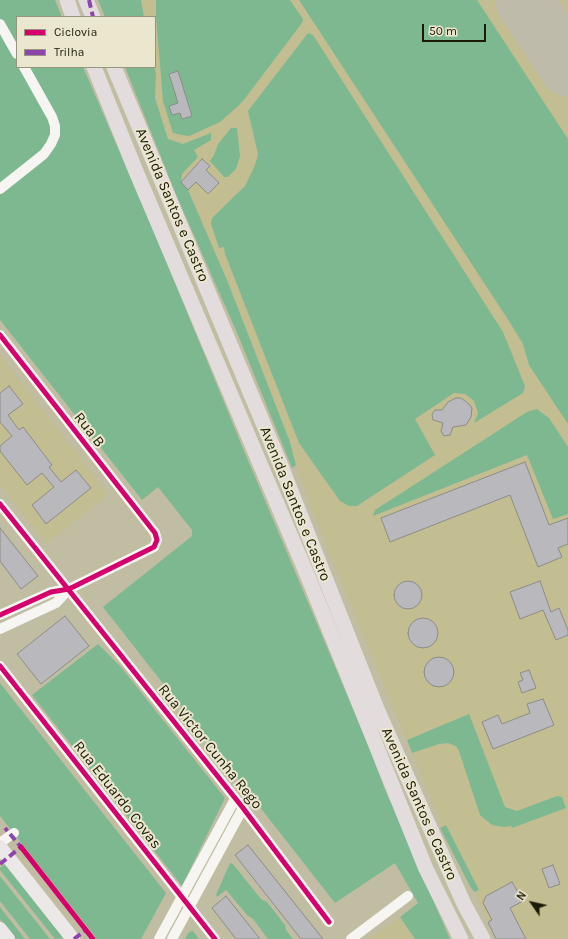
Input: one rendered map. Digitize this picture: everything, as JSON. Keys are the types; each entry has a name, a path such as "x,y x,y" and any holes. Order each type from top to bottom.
{"main road":[{"path":"67,0 73,16"},
{"path":"86,0 93,16"},
{"name":"Avenida Santos e Castro","path":"94,68 138,176 306,572 426,869 461,939"},
{"name":"Avenida Santos e Castro","path":"114,68 281,466 377,709 464,904 483,939"},
{"path":"0,847 73,939"},
{"path":"0,929 8,939"}],"street":[{"path":"0,24 16,52"},
{"path":"0,189 44,154 55,135 55,126 52,117 25,68"},
{"name":"Rua B","path":"0,335 155,533 157,540 154,548 69,589"},
{"name":"Rua Victor Cunha Rego","path":"0,504 243,808 329,922"},
{"path":"0,615 51,592 69,589"},
{"path":"0,629 56,603 69,589"},
{"name":"Rua Eduardo Covas","path":"0,666 215,939"},
{"path":"159,939 235,799"},
{"path":"172,939 243,808"},
{"path":"0,843 14,833"},
{"path":"351,939 408,896"}],"shaded area":[{"path":"141,0 568,0 568,939 496,939 475,892 479,890 446,825 442,826 323,537 299,474 290,442 227,280 188,190 181,182 187,146 168,139 155,98 156,16 144,16"},
{"path":"0,355 109,494 46,544 0,485"},
{"path":"400,917 415,939 368,939"}],"green space":[{"path":"0,0 55,0 62,16 16,16 16,68 83,68 152,227 242,446 369,747 384,787 450,939 415,939 400,917 418,903 395,863 335,903 103,607 192,536 192,530 158,487 142,500 0,320"},
{"path":"98,0 141,0 144,16 105,16"},
{"path":"156,0 290,0 303,19 302,23 237,107 220,122 189,136 181,135 173,133 163,101"},
{"path":"299,0 477,0 568,139 568,424 529,365 523,344 507,318"},
{"path":"308,33 313,35 503,332 525,386 523,393 474,423 478,413 474,401 465,394 454,393 415,419 435,455 357,506 349,506 340,501 299,443 225,254 224,247 219,248 211,224 212,218 245,186 255,165 258,154 248,111"},
{"path":"125,68 154,68 156,74 155,98 168,139 183,144 211,133 211,140 194,150 198,157 182,174 181,182 188,190 227,280 290,442 296,465 292,468 238,335 177,197"},
{"path":"231,128 237,128 240,156 236,169 228,177 224,177 210,161 218,144"},
{"path":"537,409 549,418 568,447 568,514 553,519 527,455 373,516 375,510 527,412"},
{"path":"98,644 121,667 225,798 182,886 32,695"},
{"path":"0,683 166,893 141,939 97,939 0,816"},
{"path":"469,714 505,807 517,811 557,796 562,797 566,808 512,828 511,826 504,827 492,825 480,815 456,746 448,743 439,744 412,753 407,740"},
{"path":"446,825 479,890 475,892 471,888 440,828"},
{"path":"230,863 233,864 261,899 267,902 285,925 286,930 293,939 268,939 253,919 247,915 226,890 217,897 216,895"},
{"path":"5,864 64,938 55,939 0,870 0,868"},
{"path":"0,876 50,939 30,939 0,901"},
{"path":"0,907 25,939 15,939 0,919"},
{"path":"193,931 199,939 185,939 189,932"}],"building":[{"path":"178,71 192,116 182,119 180,113 172,115 169,106 178,103 169,74"},
{"path":"202,159 210,166 206,170 219,183 208,194 196,182 188,190 181,182"},
{"path":"9,386 23,404 8,415 19,430 23,427 52,465 49,467 61,482 76,470 91,488 46,524 32,505 54,487 42,473 27,485 0,451 0,446 12,436 0,422 0,393"},
{"path":"456,398 461,398 469,404 472,408 471,417 466,425 453,427 450,435 444,436 441,431 443,423 433,420 432,414 435,410 442,410 448,402"},
{"path":"525,462 549,525 568,518 568,544 558,548 562,557 538,567 510,495 390,542 381,518"},
{"path":"0,528 38,576 21,589 0,561"},
{"path":"408,581 418,585 422,595 418,605 408,609 398,605 394,595 398,585"},
{"path":"540,581 551,612 559,608 568,630 568,635 556,640 543,610 520,619 510,592"},
{"path":"65,616 89,646 41,684 17,654"},
{"path":"423,618 429,619 437,627 437,639 429,647 423,648 417,647 409,639 408,633 409,627 417,619"},
{"path":"439,657 450,661 454,672 450,683 439,687 428,683 424,672 428,661"},
{"path":"529,670 536,688 522,693 518,682 523,680 520,673"},
{"path":"543,699 554,725 493,749 482,722 498,715 502,724 530,713 527,704"},
{"path":"248,845 323,939 301,939 235,855"},
{"path":"553,865 560,884 549,888 542,869"},
{"path":"512,882 523,901 510,908 526,939 496,939 488,922 492,920 483,903 486,896"},
{"path":"226,896 260,939 236,939 212,908"}],"taxiway":[{"path":"526,0 568,54"}],"runway":[{"path":"524,0 568,67"}],"marked path":[{"path":"89,0 93,16"},
{"path":"0,864 21,847 5,828"},
{"path":"74,939 86,930"}],"cycle path":[{"path":"0,335 155,533 157,540 154,547 69,589 51,592 0,615"},
{"path":"0,504 243,808 329,922"},
{"path":"0,666 215,939"},
{"path":"21,847 93,939"}]}
